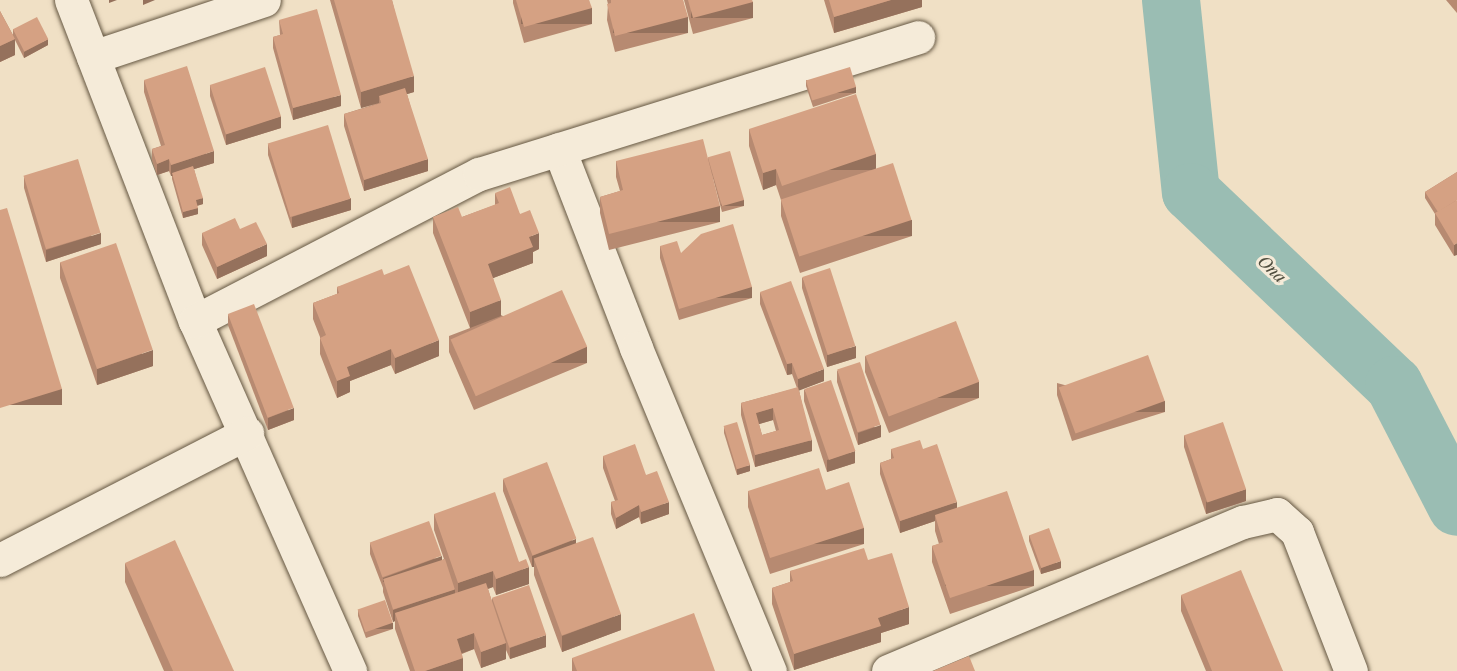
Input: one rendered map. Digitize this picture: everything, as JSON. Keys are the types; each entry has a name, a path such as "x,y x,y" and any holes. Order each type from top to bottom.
{"street":[{"path":"71,0 195,321 247,433 350,671"},
{"path":"93,57 264,0"},
{"path":"195,321 479,174 918,37"},
{"path":"559,149 636,348 770,671"},
{"path":"0,560 247,433"},
{"path":"888,671 1243,522 1277,514 1297,532 1351,671"}],"building":[{"path":"334,0 392,0 414,76 361,92"},
{"path":"516,0 589,0 592,8 524,27"},
{"path":"611,0 683,0 688,17 615,36 607,4 611,3"},
{"path":"688,0 752,0 753,2 693,18"},
{"path":"829,0 891,0 834,17"},
{"path":"317,9 341,95 293,108 273,37 283,34 279,20"},
{"path":"0,11 15,39 0,46"},
{"path":"37,17 48,39 24,52 13,29"},
{"path":"187,66 214,151 171,165 169,159 157,164 152,149 165,145 144,80"},
{"path":"265,67 281,116 226,134 210,85"},
{"path":"850,67 856,87 812,101 806,80"},
{"path":"405,88 428,159 364,180 344,114 381,103 379,96"},
{"path":"856,94 876,154 782,186 776,169 763,173 749,129"},
{"path":"328,125 351,199 290,217 268,143"},
{"path":"703,139 720,206 609,234 600,197 623,190 616,161"},
{"path":"730,151 744,200 722,206 708,157"},
{"path":"78,159 101,233 46,249 23,176"},
{"path":"893,163 912,220 799,257 781,199"},
{"path":"193,166 203,198 196,200 198,208 183,212 172,173"},
{"path":"1457,172 1457,200 1438,212 1425,192"},
{"path":"510,187 520,214 530,210 539,233 529,237 533,247 488,264 501,300 470,312 433,217 458,207 462,217 499,203 495,193"},
{"path":"1457,200 1457,243 1454,245 1435,213"},
{"path":"7,208 62,389 0,408 0,210"},
{"path":"235,218 240,229 256,222 267,244 217,267 202,233"},
{"path":"733,224 752,287 679,309 660,246 677,241 681,253 701,234"},
{"path":"116,243 153,350 97,369 60,262"},
{"path":"409,265 439,340 395,358 391,349 347,367 350,376 337,381 320,338 326,335 313,303 339,293 337,287 382,269 384,275"},
{"path":"830,268 855,346 828,355 802,277"},
{"path":"791,281 824,369 798,379 792,363 787,364 760,292"},
{"path":"562,290 587,347 476,396 451,340"},
{"path":"254,304 294,408 268,418 228,314"},
{"path":"956,321 979,382 889,416 865,356"},
{"path":"1148,355 1165,401 1075,434 1059,387"},
{"path":"860,362 880,425 858,432 837,369"},
{"path":"831,380 855,451 829,460 805,389"},
{"path":"798,387 812,440 755,455 741,403","holes":["773,408 779,430 762,435 756,413"]},
{"path":"737,422 750,465 737,469 724,426"},
{"path":"1223,422 1246,489 1207,502 1184,435"},
{"path":"920,440 923,449 937,444 957,502 900,521 880,463 894,458 891,449"},
{"path":"635,444 646,475 657,471 669,502 641,512 639,505 616,518 611,502 618,500 603,456"},
{"path":"547,462 576,539 533,555 503,479"},
{"path":"819,468 826,490 849,482 864,528 770,558 748,491"},
{"path":"1007,491 1034,570 950,598 932,546 943,542 935,515"},
{"path":"495,492 519,562 526,559 529,567 496,579 493,571 458,583 434,514"},
{"path":"429,521 442,556 382,577 370,543"},
{"path":"1049,528 1061,561 1041,568 1029,535"},
{"path":"593,537 621,614 562,636 534,559"},
{"path":"175,540 234,671 173,671 125,563"},
{"path":"864,548 868,560 892,553 909,607 878,618 881,626 794,654 772,588 793,581 790,571"},
{"path":"445,559 455,589 393,610 383,579"},
{"path":"1241,570 1283,671 1212,671 1181,595"},
{"path":"486,583 506,643 481,652 474,633 457,639 463,658 425,671 415,671 395,613"},
{"path":"529,585 546,635 509,648 492,598"},
{"path":"385,600 393,623 365,632 358,609"},
{"path":"694,613 715,671 577,671 572,658"},
{"path":"969,656 975,671 933,671"}],"waterway":[{"name":"Ona","path":"1171,0 1191,192 1394,385 1457,507"}]}
